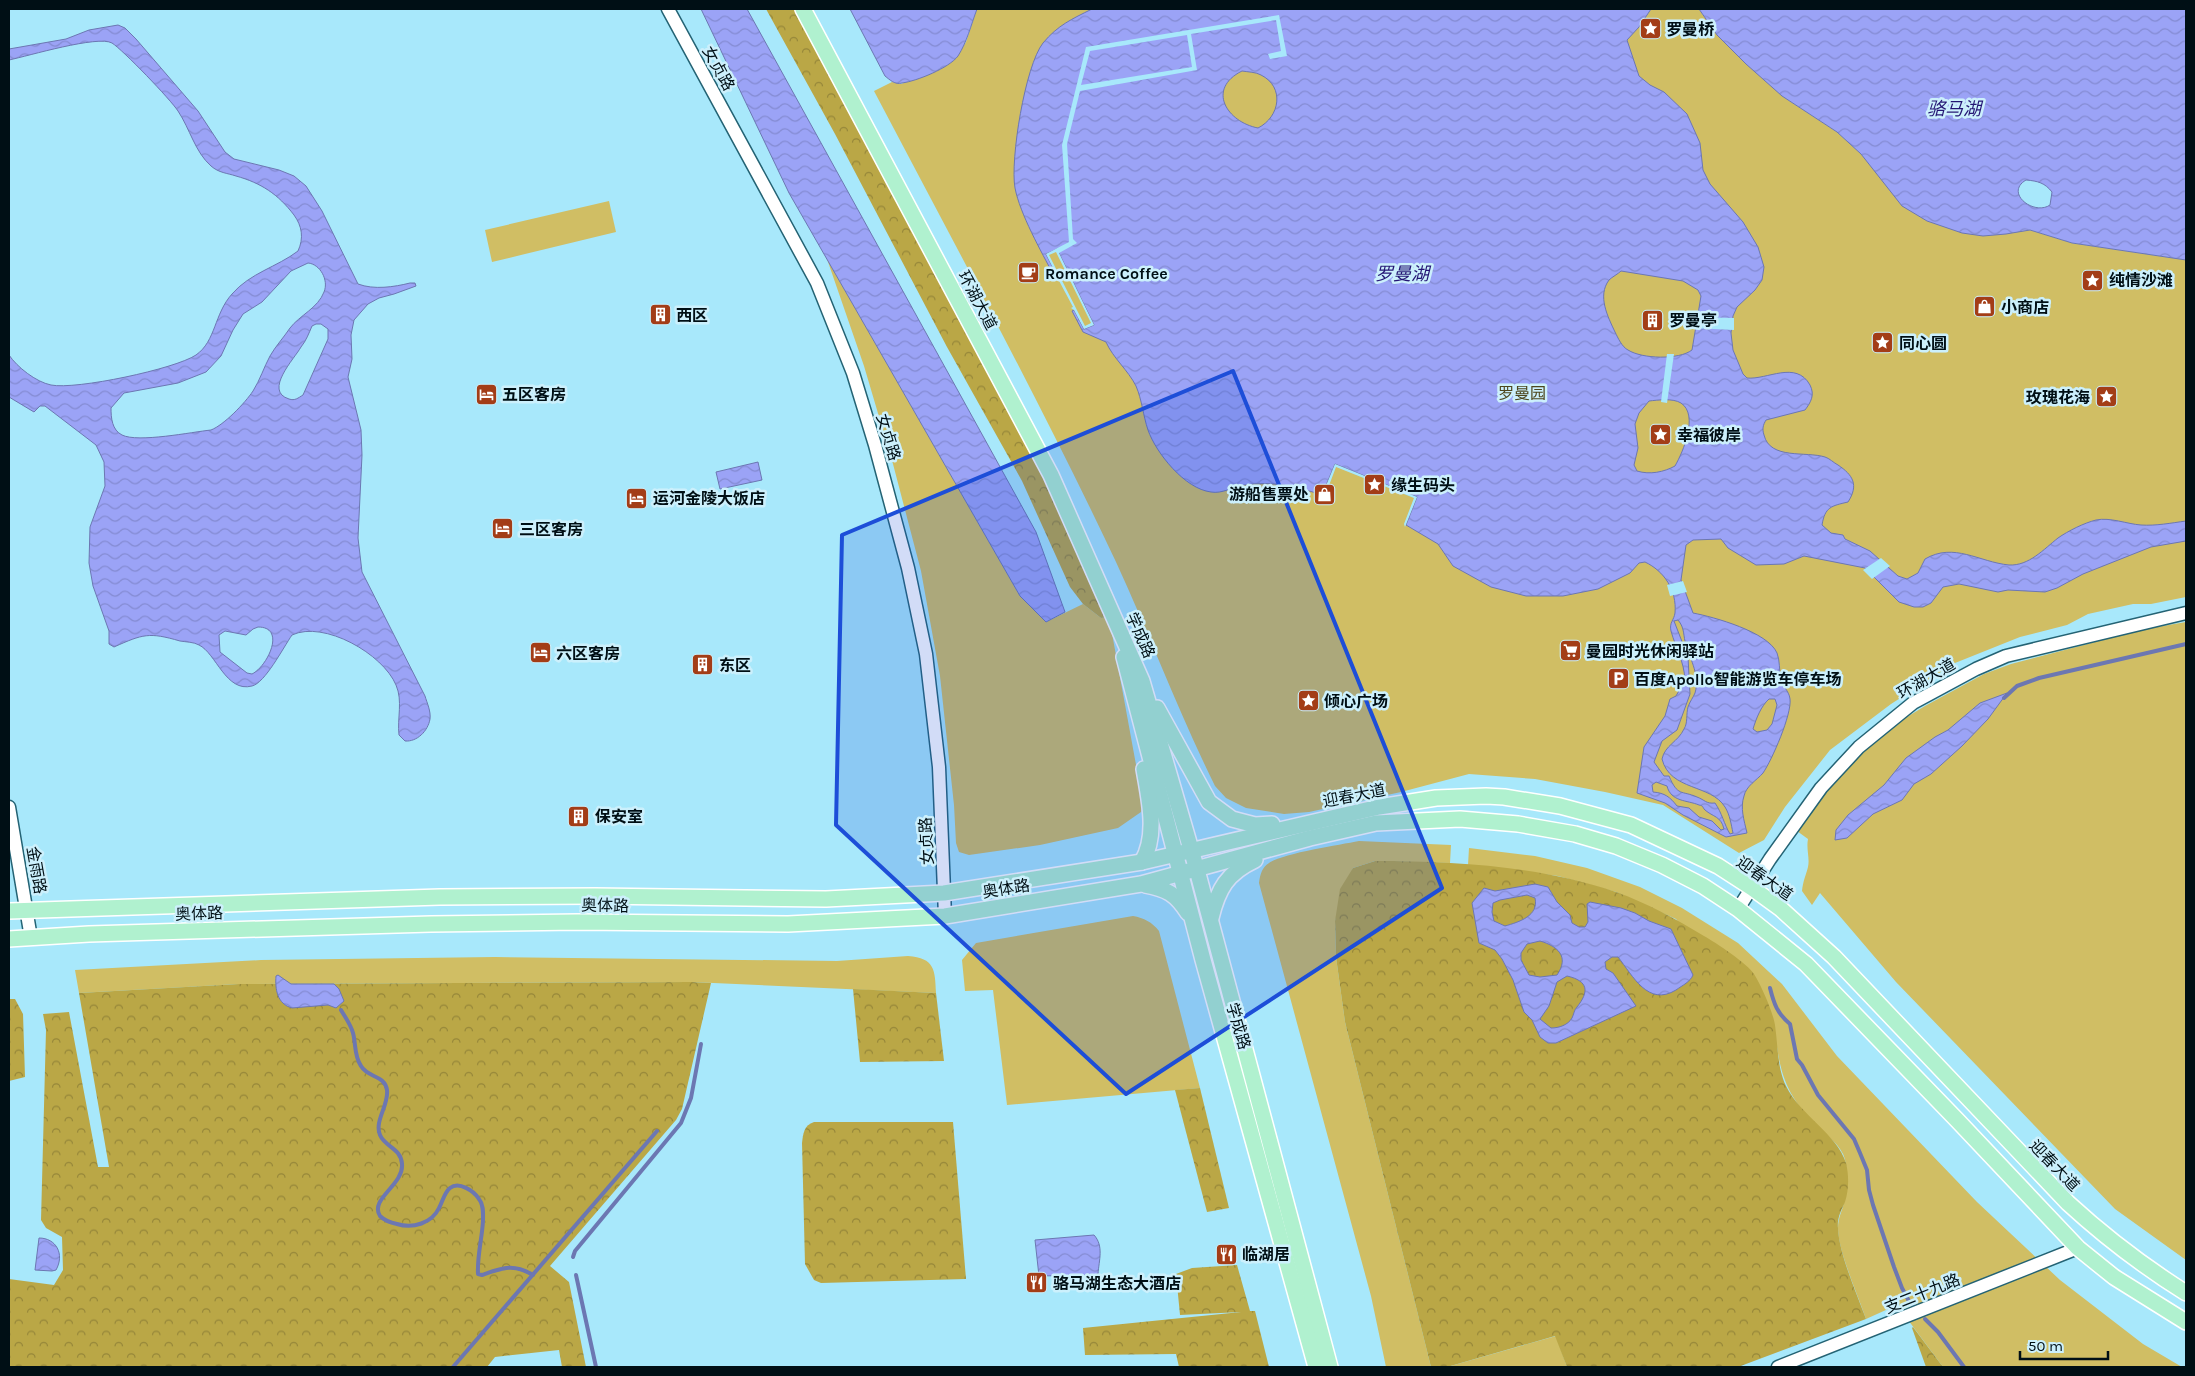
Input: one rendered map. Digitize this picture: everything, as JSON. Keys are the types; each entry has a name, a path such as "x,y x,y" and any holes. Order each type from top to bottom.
{"main road":[{"name":"环湖大道","path":"803,9 1051,475 1112,612"},
{"name":"学成路","path":"1112,612 1136,680 1197,870 1330,1367"},
{"name":"学成路","path":"1136,680 1180,874 1316,1367"},
{"path":"1136,680 1209,802 1232,819 1256,825 1309,822"},
{"path":"1136,680 1150,806 1148,852 1142,862"},
{"name":"迎春大道","path":"1191,851 1379,806 1436,798 1486,796 1560,806 1631,825 1672,843 1718,866 1781,910 1834,957 2068,1203 2109,1240 2147,1269 2186,1293"},
{"name":"迎春大道","path":"1197,870 1310,838 1376,823 1460,819 1490,821 1575,834 1616,846 1662,865 1703,886 1738,909 1815,974 2078,1248 2114,1277 2186,1322"},
{"path":"1211,922 1215,900 1226,880 1242,866 1310,838"},
{"path":"1662,865 1672,843"},
{"name":"奥体路","path":"9,911 426,898 595,896 826,899 944,893 1142,862 1191,851"},
{"name":"奥体路","path":"9,939 89,934 443,924 577,922 788,924 945,916 1141,884 1197,870"},
{"path":"1141,884 1164,889 1180,901 1193,923"},
{"path":"1815,974 1834,957"}],"street":[{"name":"女贞路","path":"668,9 817,283 853,373 893,508 926,654 939,767 945,916"},
{"name":"环湖大道","path":"1738,909 1770,859 1821,788 1859,747 1913,703 1976,669 2006,656 2094,633 2186,613"},
{"name":"金雨路","path":"9,808 31,938"},
{"name":"支二十九路","path":"1778,1367 2078,1248"}],"highlighted area":[{"path":"1233,371 1442,888 1126,1094 836,825 842,535"}],"green space":[{"path":"766,9 795,9 1046,481 1109,617 1101,618 1083,604 1070,587 1022,481 947,347 835,134"},
{"name":"罗曼园","path":"977,9 1617,9 1639,27 1651,9 1699,9 1717,35 1782,96 1837,132 1861,154 1880,177 2019,231 2030,230 2072,243 2186,260 2186,597 2151,604 2133,604 2088,614 2067,625 2020,637 1955,663 1891,704 1830,750 1785,807 1764,840 1739,853 1663,805 1535,779 1469,774 1401,792 1309,812 1284,814 1246,808 1226,798 1215,786 1189,731 1116,562 1058,443 874,91 892,82 901,84 941,69 956,58 966,42"},
{"path":"609,201 616,232 492,262 485,230"},
{"path":"827,259 1020,596 1046,622 1083,604 1101,618 1109,617 1143,803 1141,812 1118,828 1040,845 969,855 959,852 956,843 954,805 940,676 921,571 893,464 864,366"},
{"path":"2186,622 2186,1260 2115,1209 1896,982 1820,893 1812,905 1802,891 1808,867 1808,839 1797,831 1836,778 1866,750 1907,717 1984,674 2011,664 2145,629"},
{"path":"1359,841 1451,845 1450,863 1375,861 1353,868 1335,921 1336,957 1345,1022 1431,1367 1386,1367 1371,1296 1259,883 1263,869 1276,859"},
{"path":"1469,848 1535,856 1587,868 1640,887 1682,908 1738,943 1782,984 1837,1056 1977,1202 2060,1280 2143,1344 2182,1367 1943,1367 1897,1305 1866,1319 1841,1249 1839,1238 1839,1221 1847,1185 1847,1171 1843,1154 1835,1142 1808,1117 1795,1099 1785,1081 1777,1047 1676,919 1616,892 1558,876 1468,865"},
{"path":"1375,861 1436,862 1497,867 1557,876 1587,883 1628,896 1661,912 1716,943 1751,970 1772,1013 1779,1064 1786,1086 1800,1106 1835,1143 1846,1163 1848,1188 1838,1221 1839,1238 1849,1274 1866,1319 1738,1367 1567,1367 1555,1336 1447,1367 1431,1367 1345,1022 1336,957 1335,921 1340,889 1353,868"},
{"path":"1133,916 1148,921 1159,931 1200,1088 1007,1105 993,990 965,991 962,960 976,943"},
{"path":"908,956 924,959 932,967 936,993 691,982 239,984 79,993 75,970 261,960 495,957 837,961"},
{"path":"711,983 682,1109 676,1120 550,1266 569,1282 586,1367 562,1367 559,1350 495,1357 487,1367 9,1367 9,1279 54,1285 63,1270 62,1237 46,1228 41,1220 46,1030 43,1014 69,1012 98,1167 109,1167 79,993 239,984"},
{"path":"853,989 936,993 944,1061 860,1062"},
{"path":"9,999 15,999 23,1014 25,1077 9,1081"},
{"path":"1200,1088 1229,1208 1207,1212 1175,1090"},
{"path":"814,1122 953,1122 966,1279 821,1283 814,1280 805,1264 802,1143 806,1128"},
{"path":"1237,1265 1250,1311 1255,1311 1269,1367 1179,1367 1176,1354 1085,1355 1083,1328 1241,1312 1180,1315 1176,1274 1192,1268"},
{"path":"1913,1327 1943,1367 1926,1367"},
{"path":"1556,1336 1567,1367 1447,1367"}],"water":[{"path":"701,9 747,9 1036,532 1065,612 1046,622 1020,596 789,193"},
{"path":"850,9 977,9 964,45 954,61 916,80 897,83 885,76"},
{"name":"罗曼湖","path":"1092,9 1651,9 1639,27 1627,40 1639,76 1650,85 1664,92 1687,114 1700,143 1703,170 1710,184 1743,222 1758,247 1764,267 1762,280 1755,290 1737,307 1733,316 1731,333 1733,350 1743,374 1747,378 1755,378 1789,372 1797,374 1810,385 1812,392 1812,398 1805,410 1766,420 1763,427 1764,435 1773,448 1781,451 1827,458 1843,469 1853,481 1853,490 1848,502 1830,508 1825,514 1822,525 1831,533 1843,535 1845,539 1870,551 1898,576 1907,579 1918,573 1925,559 1946,552 1967,554 2009,565 2023,563 2036,556 2066,533 2081,525 2101,519 2147,525 2186,521 2186,541 2151,547 2083,574 2057,588 2045,592 2008,590 1998,592 1959,584 1943,587 1931,603 1923,607 1914,607 1899,602 1865,568 1804,556 1784,564 1756,565 1728,548 1721,539 1693,540 1686,545 1681,580 1693,613 1740,627 1763,638 1772,645 1779,659 1782,682 1790,699 1785,726 1771,758 1763,773 1745,792 1742,810 1747,833 1726,837 1683,815 1665,803 1637,793 1644,747 1665,716 1670,699 1676,696 1685,680 1671,628 1675,613 1674,597 1668,582 1652,566 1645,562 1639,563 1630,573 1598,589 1563,596 1526,596 1491,587 1453,566 1438,544 1406,525 1417,497 1335,464 1322,495 1274,484 1244,485 1223,491 1211,492 1191,484 1165,459 1148,430 1140,397 1129,375 1106,342 1083,332 1072,311 1074,310 1084,329 1094,325 1057,249 1046,254 1056,274 1054,276 1026,221 1015,188 1015,157 1020,114 1030,71 1036,55 1043,43 1054,32","holes":["1242,71 1254,73 1269,80 1274,87 1277,102 1275,110 1271,117 1258,128 1247,125 1237,119 1225,104 1223,95 1225,87 1231,78","1621,271 1683,281 1698,290 1701,296 1692,350 1670,357 1651,357 1634,353 1624,347 1609,320 1605,306 1604,293 1609,280","1670,400 1681,403 1689,416 1689,425 1682,452 1675,466 1657,472 1637,471 1634,465 1638,448 1635,424 1639,413 1649,401","1678,620 1683,629 1696,675 1696,687 1688,707 1685,727 1666,750 1662,759 1666,769 1673,777 1719,800 1729,816 1733,833 1730,834 1715,803 1680,792 1669,776 1664,776 1654,762 1662,741 1677,730 1690,694 1688,657 1674,621","1769,699 1775,699 1777,705 1772,724 1767,730 1757,732 1753,729 1764,705","1656,782 1667,786 1676,798 1702,806 1719,819 1724,829 1721,830 1712,821 1699,817 1689,808 1677,806 1664,794 1653,792 1652,785"]},
{"name":"骆马湖","path":"1699,9 2186,9 2186,260 2072,243 2030,230 1983,236 1962,233 1927,221 1902,206 1861,154 1837,132 1782,96 1717,35","holes":["2026,180 2038,182 2052,192 2050,205 2036,208 2024,202 2018,191 2020,185"]},
{"path":"118,25 125,28 198,111 225,152 234,159 279,170 294,176 306,186 322,211 358,284 391,287 415,283 416,286 379,298 368,304 354,320 351,335 352,359 348,377 361,430 362,455 358,538 362,572 429,707 430,719 427,728 414,740 405,741 399,735 399,697 396,685 389,673 366,652 336,636 320,632 305,632 292,635 262,679 252,686 243,687 235,684 228,678 205,649 195,643 161,636 146,636 132,639 114,647 109,644 109,631 93,586 89,563 90,527 105,486 104,462 96,445 45,406 40,406 34,412 9,397 9,355 12,360 33,377 51,385 64,386 125,377 185,361 196,355 208,342 226,302 232,294 255,275 298,251 301,237 297,219 275,195 253,182 217,170 205,160 174,105 112,43 104,41 78,44 9,60 9,49 66,39 89,30","holes":["308,263 320,269 324,278 325,287 321,298 318,303 290,328 274,349 253,391 228,419 211,430 165,436 130,437 122,435 116,430 112,420 111,408 124,393 178,383 206,372 221,356 243,314 262,302 291,271","321,324 328,329 328,339 303,395 291,400 282,395 279,389 280,382 312,326","258,627 267,629 271,633 273,640 268,656 258,670 252,674 247,673 220,652 219,635 225,631 246,635"]},
{"path":"758,462 762,480 720,489 716,472"},
{"path":"2007,693 1988,719 1962,746 1931,774 1914,784 1902,800 1873,814 1847,838 1835,840 1836,830 1848,815 1884,785 1906,758 1948,730 1980,703"},
{"path":"1535,884 1548,887 1557,902 1570,915 1572,923 1579,927 1585,927 1588,922 1587,904 1590,902 1621,908 1635,913 1649,921 1671,929 1693,975 1688,982 1676,990 1657,995 1642,987 1618,957 1612,957 1605,962 1606,969 1613,973 1636,1006 1556,1043 1548,1043 1540,1037 1532,1020 1524,1012 1513,980 1502,959 1495,950 1479,943 1472,903 1484,888 1495,891","holes":["1527,895 1535,898 1534,909 1531,914 1505,926 1494,921 1493,903","1540,941 1552,946 1560,953 1562,962 1557,975 1540,977 1529,975 1521,960 1521,953 1527,944","1567,976 1574,978 1583,984 1585,992 1584,997 1568,1023 1551,1028 1540,1019 1549,1006 1557,982"]},
{"path":"278,975 291,984 334,984 339,989 344,1001 336,1008 328,1005 292,1008 280,1000 276,981 276,976"},
{"path":"1094,1235 1100,1248 1098,1274 1039,1276 1035,1240"},
{"path":"39,1238 50,1241 57,1248 60,1258 56,1270 35,1270"}],"pier":[{"path":"1279,15 1287,56 1270,59 1268,54 1281,51 1276,20 1191,34 1197,70 1080,91 1067,144 1073,239 1077,243 1059,253 1094,325 1084,329 1071,308 1073,307 1057,277 1055,277 1056,274 1046,254 1069,242 1062,145 1086,47","holes":["1187,35 1192,67 1081,85 1090,51","1056,252 1091,323 1085,326 1049,255"]},
{"path":"1695,317 1734,318 1734,330 1693,328"},
{"path":"1667,354 1674,354 1667,403 1661,402"},
{"path":"1335,464 1417,497 1405,527 1404,524 1414,498 1336,467 1325,496 1321,498"},
{"path":"1881,558 1890,566 1872,579 1863,570"},
{"path":"1683,581 1687,592 1670,596 1667,585"}],"waterway":[{"path":"2004,698 2017,686 2039,678 2186,644"},
{"path":"1770,988 1777,1008 1790,1024 1797,1059 1818,1095 1854,1139 1867,1170 1873,1205 1894,1267 1902,1288 1910,1303 1915,1307"},
{"path":"341,1010 352,1030 356,1054 361,1066 386,1085 387,1096 379,1124 380,1135 399,1154 402,1164 398,1179 379,1204 380,1216 390,1222 403,1225 421,1224 432,1218 450,1188 462,1186 477,1196 482,1204 483,1221 478,1274 482,1275 513,1268 533,1275"},
{"path":"573,1257 575,1251 681,1123 691,1098 701,1044"},
{"path":"453,1367 657,1131"},
{"path":"576,1275 596,1367"},
{"path":"1925,1319 1938,1332 1964,1367"}],"place":[{"name":"罗曼桥","path":"1650,29"},
{"name":"Romance Coffee","path":"1029,273"},
{"name":"纯情沙滩","path":"2093,280"},
{"name":"小商店","path":"1985,307"},
{"name":"西区","path":"660,315"},
{"name":"罗曼亭","path":"1653,320"},
{"name":"同心圆","path":"1883,343"},
{"name":"五区客房","path":"486,394"},
{"name":"玫瑰花海","path":"2106,397"},
{"name":"幸福彼岸","path":"1661,435"},
{"name":"缘生码头","path":"1375,485"},
{"name":"游船售票处","path":"1325,494"},
{"name":"运河金陵大饭店","path":"637,498"},
{"name":"三区客房","path":"503,529"},
{"name":"曼园时光休闲驿站","path":"1570,651"},
{"name":"六区客房","path":"540,653"},
{"name":"东区","path":"703,665"},
{"name":"百度Apollo智能游览车停车场","path":"1618,679"},
{"name":"倾心广场","path":"1308,701"},
{"name":"保安室","path":"579,816"},
{"name":"临湖居","path":"1226,1254"},
{"name":"骆马湖生态大酒店","path":"1037,1283"}]}
